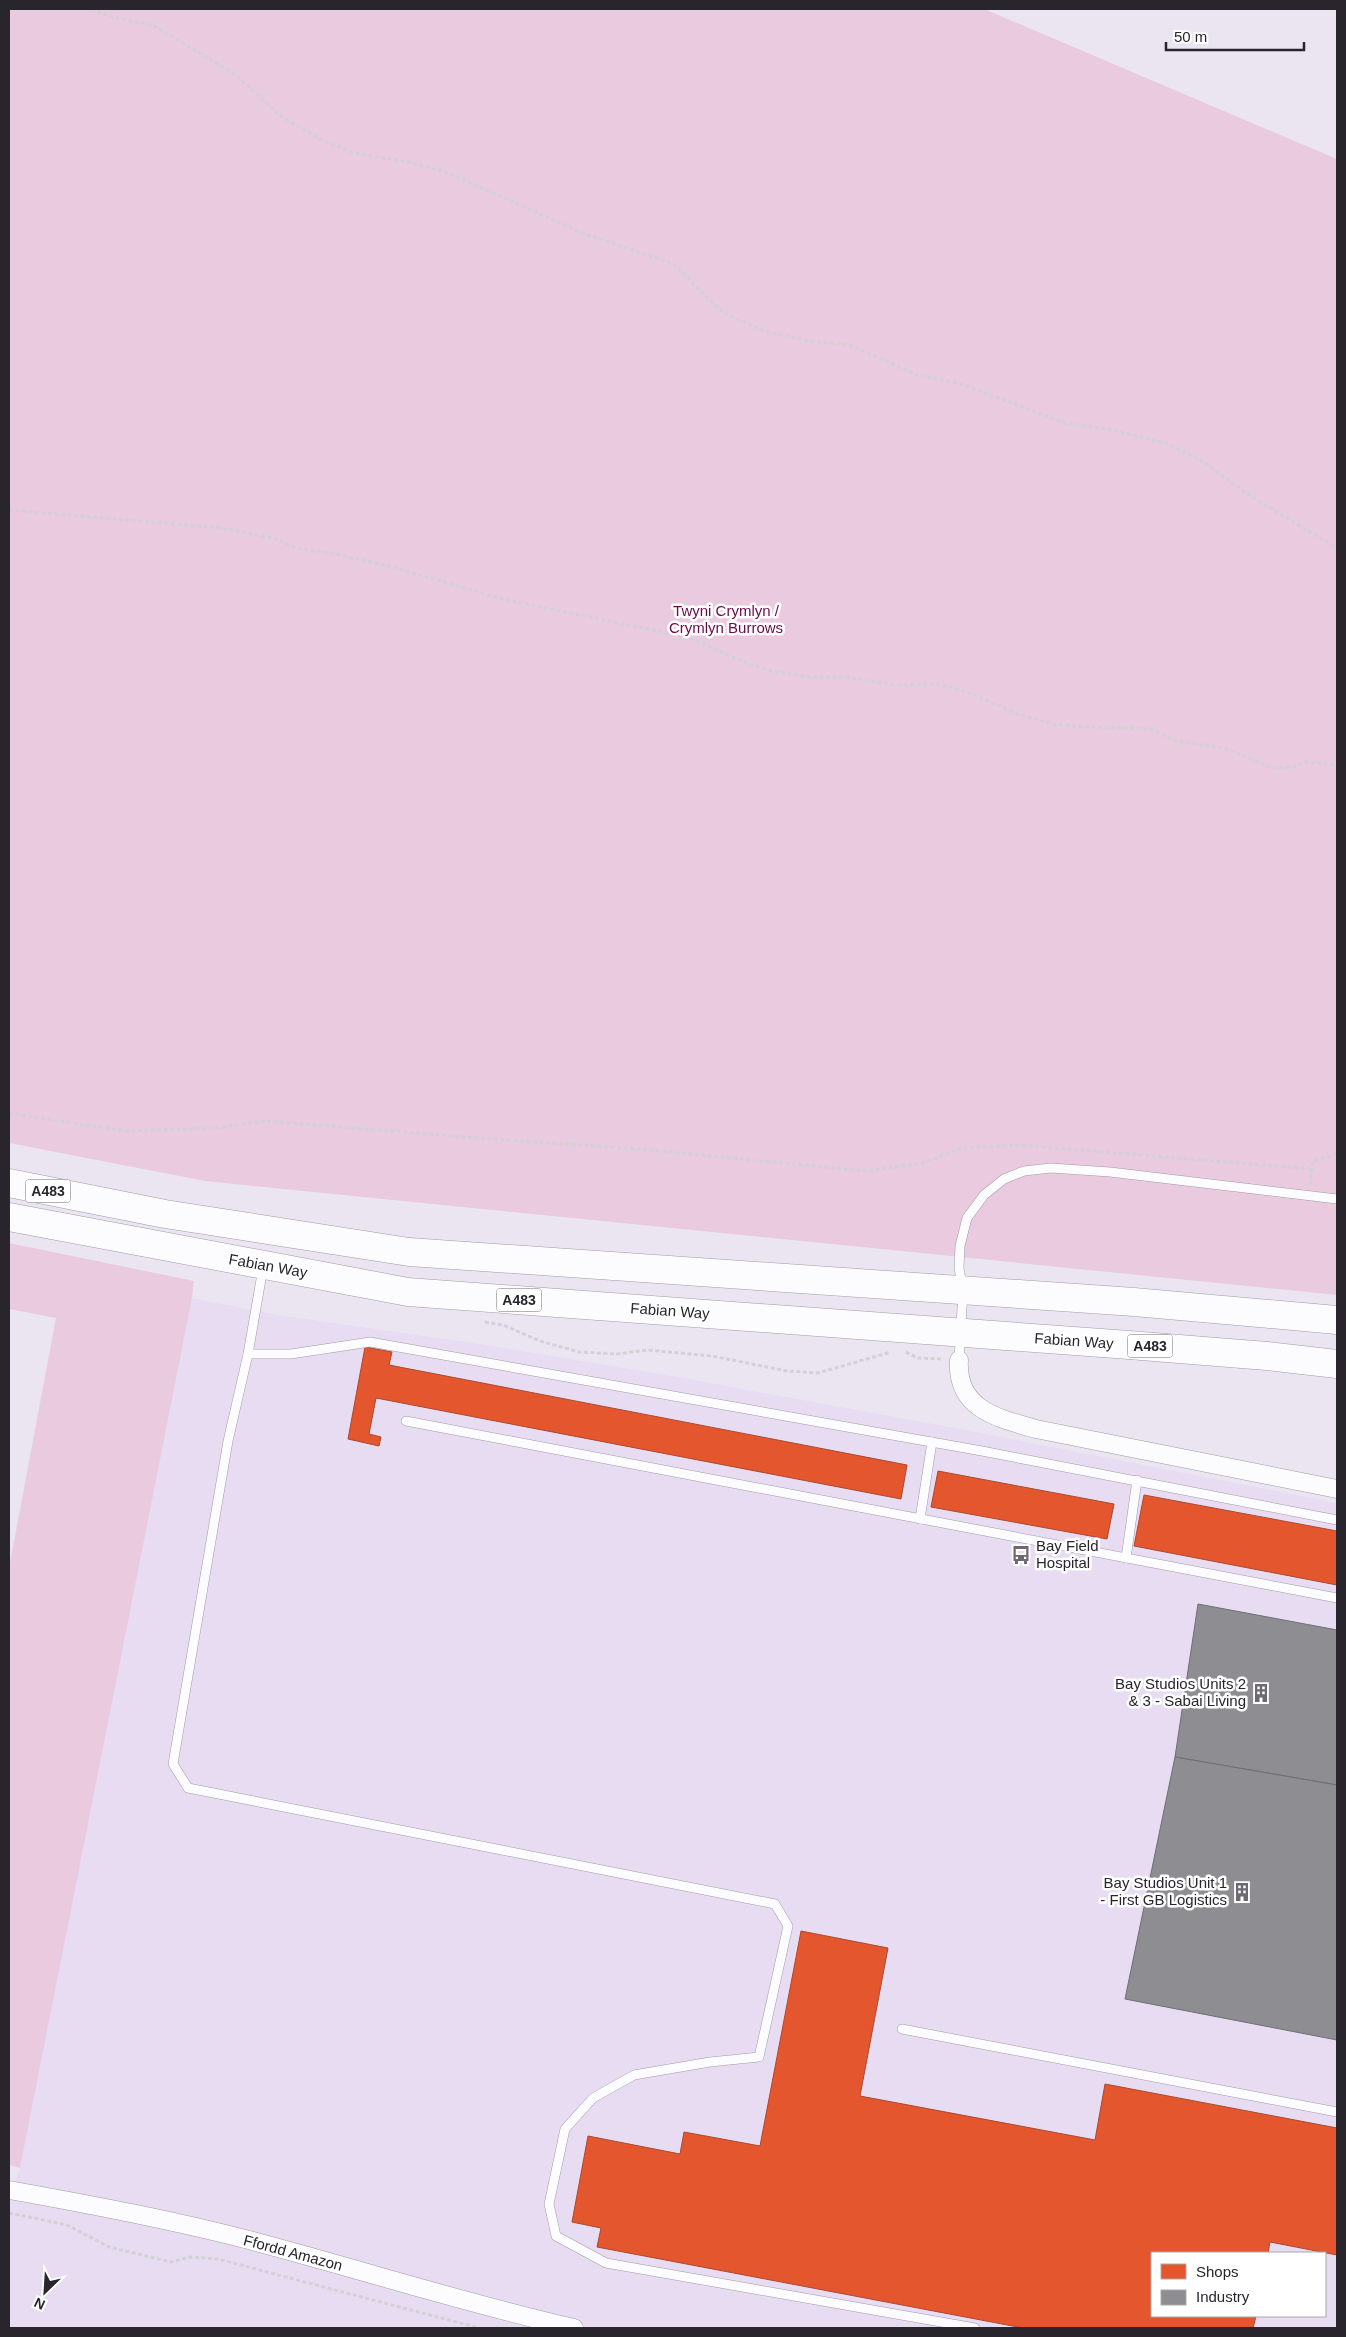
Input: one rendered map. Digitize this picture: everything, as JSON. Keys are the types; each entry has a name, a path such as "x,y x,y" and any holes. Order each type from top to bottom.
{"highway":[{"name":"A483","path":"9,1183 165,1214 409,1252 1134,1302 1337,1320"},
{"name":"Fabian Way","path":"9,1217 408,1292 1267,1356 1337,1364"}],"street":[{"path":"959,1360 958,1372 967,1398 983,1410 1011,1422 1036,1429 1337,1489"},
{"name":"Ffordd Amazon","path":"9,2190 130,2212 250,2240 498,2311 574,2328"}],"lane":[{"path":"959,1360 963,1291 959,1268 960,1246 967,1218 984,1194 1004,1179 1024,1171 1051,1168 1110,1172 1337,1199"},
{"path":"263,1265 248,1354 228,1441 173,1764 188,1788 775,1904 788,1926 759,2057 710,2062 634,2075 593,2098 564,2129 550,2204 556,2236 606,2262 975,2328"},
{"path":"248,1354 291,1354 332,1346 370,1342 932,1442 1337,1520"},
{"path":"406,1421 1337,1598"},
{"path":"920,1519 932,1442"},
{"path":"1126,1558 1137,1480"},
{"path":"902,2029 1337,2112"}],"path":[{"path":"91,9 112,17 152,25 236,75 279,115 320,139 354,153 403,161 443,171 585,234 674,264 722,312 764,331 849,345 920,376 959,383 1064,423 1108,430 1169,444 1202,461 1252,497 1337,548"},
{"path":"9,510 222,528 273,538 296,548 335,554 388,566 503,599 672,634 698,641 736,659 771,671 811,678 846,677 894,685 939,684 970,693 1015,713 1053,724 1088,727 1151,728 1174,740 1224,748 1273,768 1294,766 1305,762 1337,765"},
{"path":"9,1113 125,1132 216,1128 267,1121 464,1138 638,1149 867,1171 922,1163 962,1148 1019,1145 1312,1170"},
{"path":"1309,1195 1313,1161 1337,1154"},
{"path":"9,2213 67,2225 109,2247 171,2262 190,2257 218,2259 479,2328"}],"shaded area":[{"path":"192,1298 278,1315 486,1345 683,1378 955,1428 1337,1503 1337,2328 9,2328 9,2201 20,2168"}],"green space":[{"name":"Twyni Crymlyn / Crymlyn Burrows","path":"9,9 984,9 1337,159 1337,1295 205,1181 9,1143"},
{"path":"9,1243 194,1281 20,2168 9,2165 9,1568 56,1318 9,1309"}],"building: Shops":[{"path":"365,1347 392,1352 389,1365 907,1465 901,1499 376,1398 369,1434 381,1437 379,1446 348,1439"},
{"path":"938,1471 1114,1504 1107,1539 931,1507"},
{"path":"1144,1495 1337,1531 1337,1585 1134,1546"},
{"path":"801,1931 888,1948 860,2096 1095,2140 1105,2084 1337,2128 1337,2255 1270,2242 1268,2252 1151,2252 1151,2317 1256,2317 1253,2328 1023,2328 597,2247 601,2228 572,2222 588,2136 680,2154 684,2132 760,2146"}],"building: Industry":[{"name":"Bay Studios Units 2 & 3 - Sabai Living","path":"1198,1604 1337,1630 1337,1785 1175,1757"},
{"name":"Bay Studios Unit 1 - First GB Logistics","path":"1175,1757 1337,1785 1337,2040 1125,1999"}],"place":[{"name":"Bay Field Hospital","path":"1021,1555"},
{"name":"Bay Studios Units 2 & 3 - Sabai Living","path":"1261,1693"},
{"name":"Bay Studios Unit 1 - First GB Logistics","path":"1242,1892"}]}
